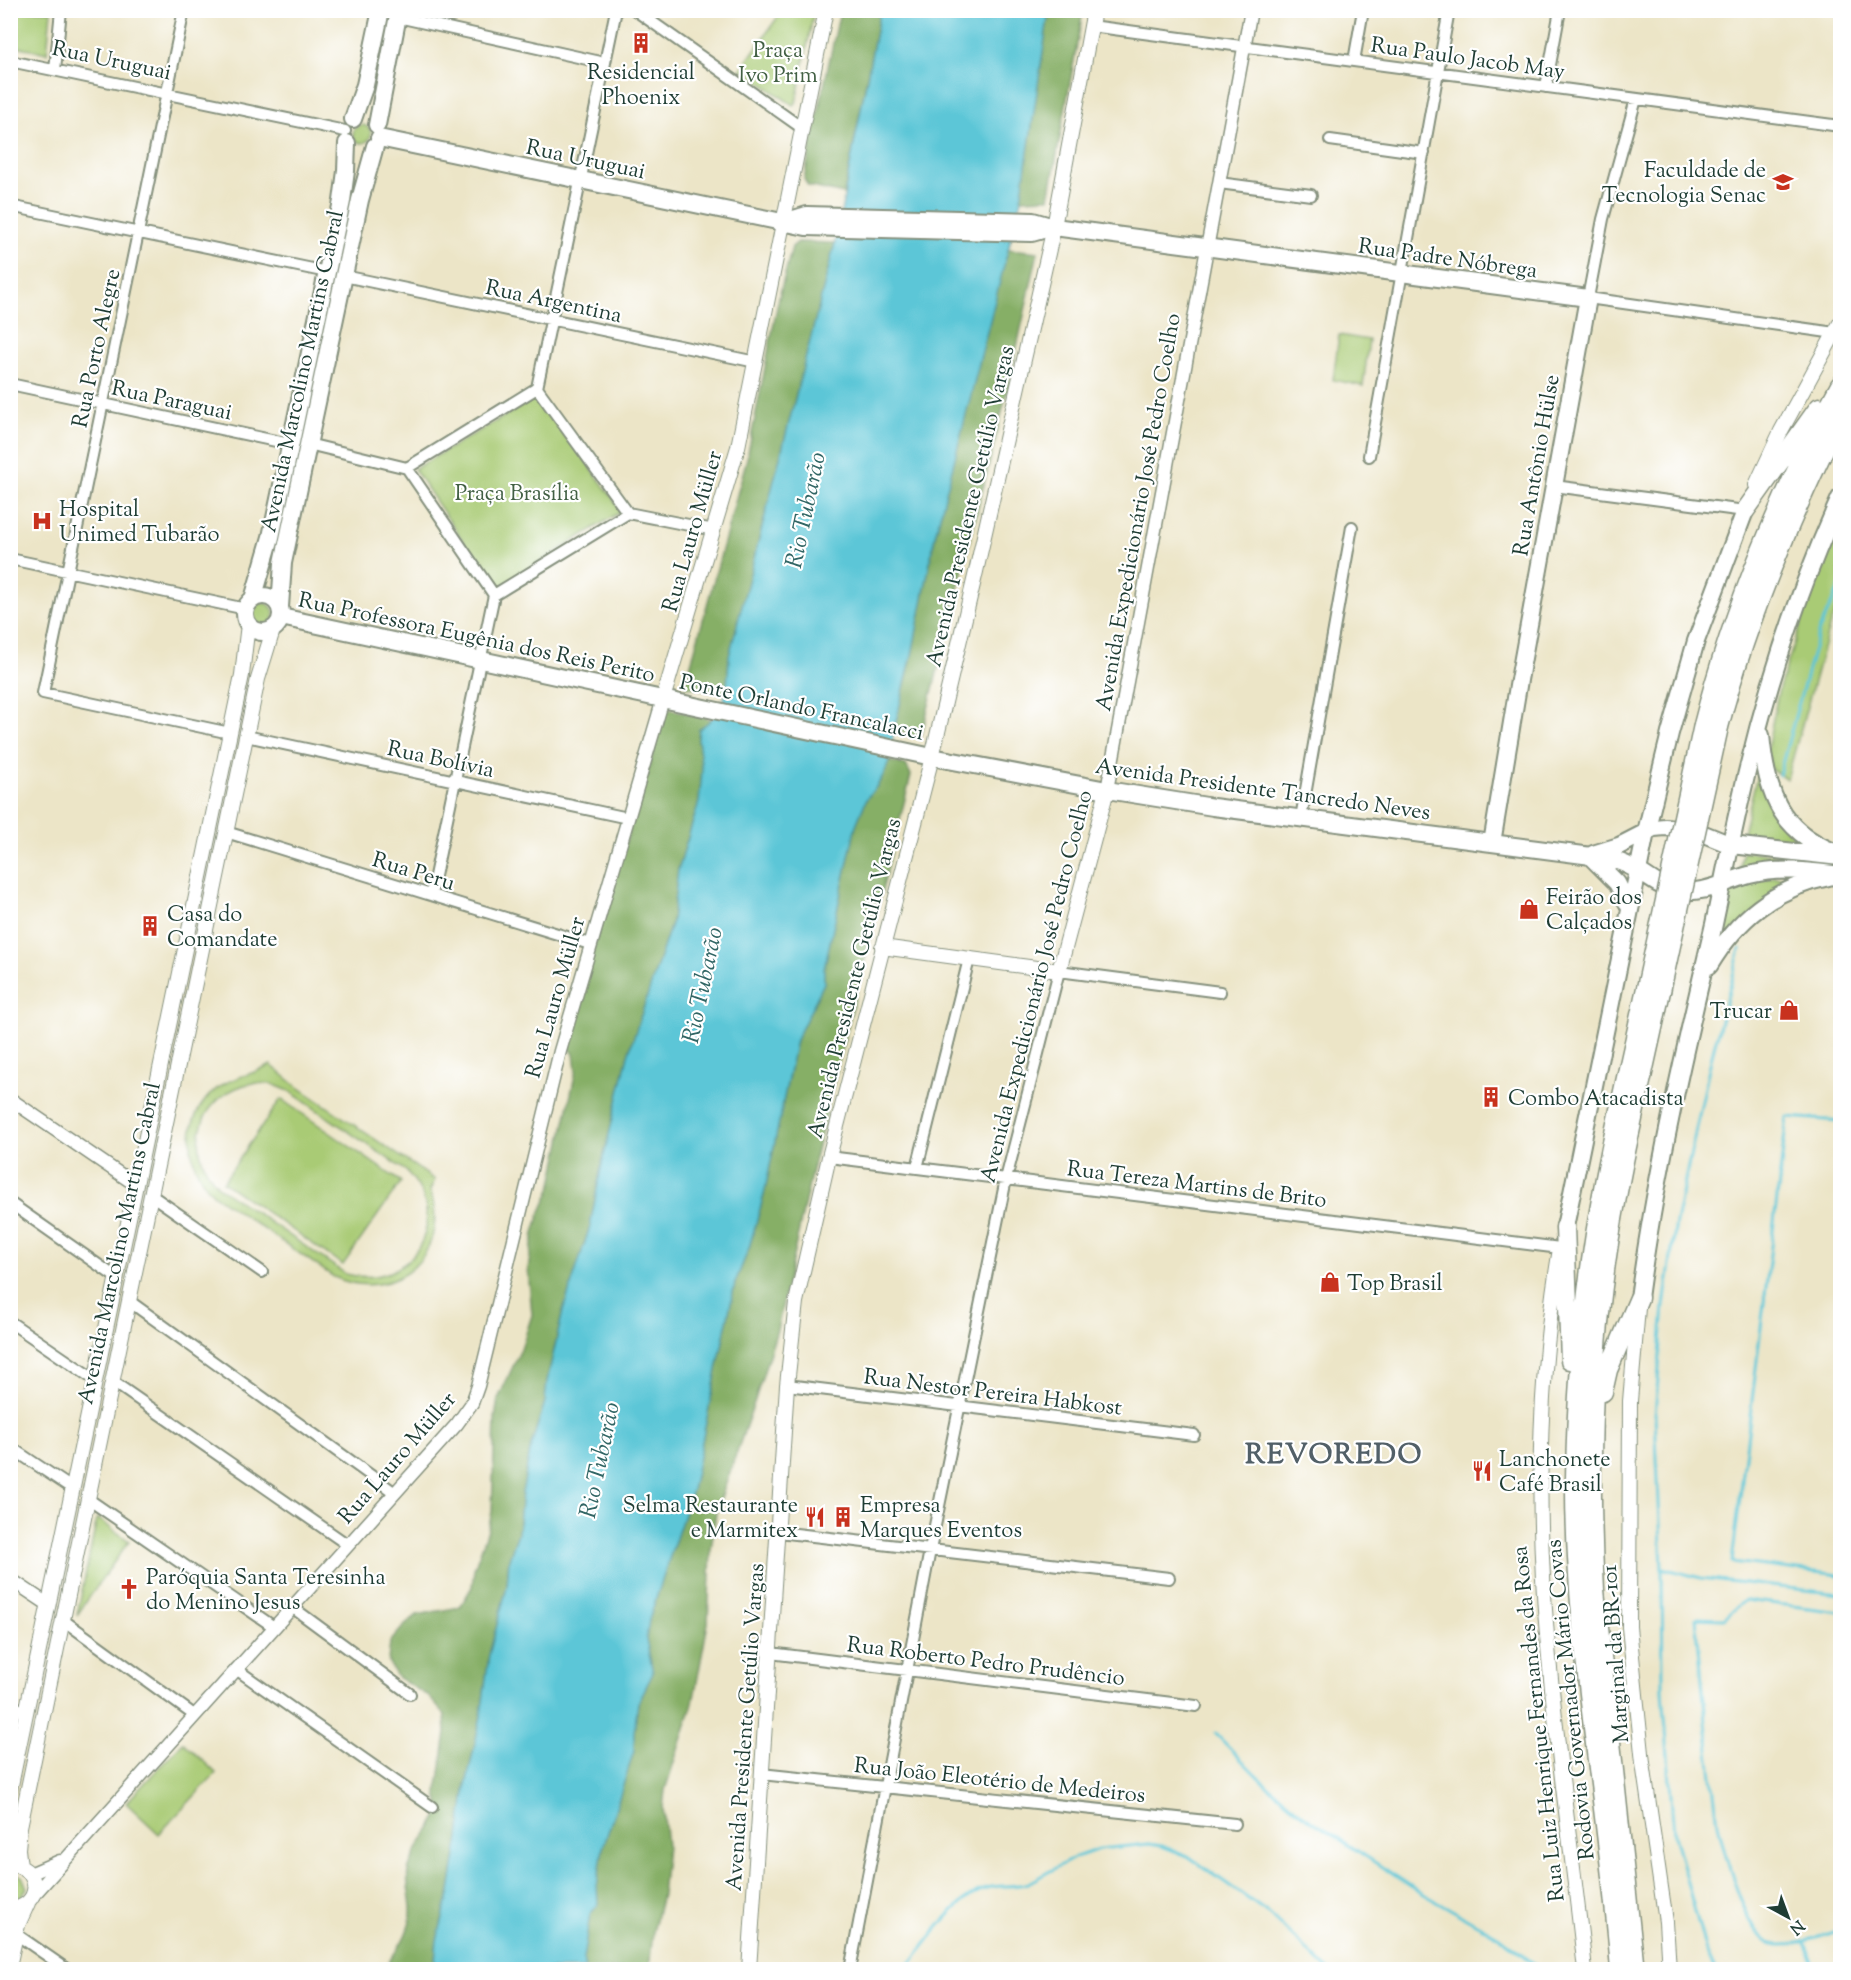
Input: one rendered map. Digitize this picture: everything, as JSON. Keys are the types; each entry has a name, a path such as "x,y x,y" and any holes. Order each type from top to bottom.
{"highway":[{"path":"1745,511 1840,376"},
{"name":"Rodovia Governador Mário Covas","path":"1618,1970 1618,1945 1577,1574 1575,1480 1580,1360 1591,1260 1608,1163 1653,989 1711,726 1718,671 1757,563 1802,460 1840,385"},
{"name":"Rodovia Governador Mário Covas","path":"1711,726 1776,557 1800,500 1840,417"},
{"name":"Rodovia Governador Mário Covas","path":"1635,1970 1595,1590 1592,1468 1596,1359 1606,1264 1653,989"},
{"path":"1565,1227 1575,1480"},
{"path":"1592,1468 1608,1370 1639,1298"}],"main road":[{"name":"Avenida Marcolino Martins Cabral","path":"10,1790 242,675 249,611 267,555 327,272 344,187 349,131 365,85 381,10"},
{"name":"Rua Lauro Müller","path":"663,699 738,447 826,10"},
{"name":"Avenida Presidente Getúlio Vargas","path":"748,1970 787,1385 796,1302 829,1157 882,947 925,755 1054,227 1094,10"},
{"name":"Avenida Marcolino Martins Cabral","path":"30,1900 34,1886 20,1869 18,1849 20,1827 246,736 260,672 278,618 283,562 360,200 377,136 398,14"},
{"path":"364,117 374,121 377,136 366,151 361,152 355,150 349,131 364,117"},
{"name":"Rua Uruguai","path":"377,136 784,222 807,221"},
{"name":"Rua Padre Nóbrega","path":"807,221 1054,227 1588,298"},
{"name":"Rua Antônio Hülse","path":"1492,843 1588,298"},
{"path":"1838,328 1781,431 1745,511 1696,640 1673,723 1638,871 1678,891 1700,891 1765,872 1795,870 1840,876"},
{"path":"1639,1298 1657,1184 1760,722 1791,619 1840,498"},
{"path":"258,597 268,597 273,599 278,618 262,632 251,628 249,611 258,597"},
{"name":"Rua Professora Eugênia dos Reis Perito","path":"278,618 663,699"},
{"name":"Ponte Orlando Francalacci","path":"663,699 925,755"},
{"path":"1760,722 1767,780 1782,814 1804,836 1822,848 1840,855"},
{"name":"Avenida Presidente Tancredo Neves","path":"925,755 1107,790 1301,818 1589,855 1620,862 1638,871"},
{"name":"Avenida Expedicionário José Pedro Coelho","path":"1059,971 1107,790"},
{"path":"1646,831 1665,827 1686,828 1711,835 1731,845 1840,855"},
{"name":"Avenida Presidente Tancredo Neves","path":"1589,855 1619,846 1646,831"},
{"path":"1589,855 1611,876 1630,908"},
{"name":"Rua Luiz Henrique Fernandes da Rosa","path":"1585,1970 1547,1636 1542,1558 1543,1389 1548,1330 1560,1248 1638,871"},
{"path":"1701,980 1730,934 1755,910 1795,887 1827,877 1840,876"},
{"path":"882,947 1059,971"},
{"path":"177,985 194,988"},
{"path":"136,1185 151,1195"},
{"name":"Marginal da BR-101","path":"1639,1298 1630,1401 1629,1627 1642,1762 1666,1922 1669,1970"},
{"path":"73,1489 88,1499"},
{"path":"10,1909 18,1908 30,1900"},
{"path":"10,1962 16,1934 30,1900"}],"street":[{"path":"56,70 61,10"},
{"name":"Rua Porto Alegre","path":"184,10 43,693 230,733"},
{"path":"407,468 537,388 616,10"},
{"path":"635,10 802,128"},
{"name":"Avenida Expedicionário José Pedro Coelho","path":"1107,790 1251,10"},
{"path":"1354,61 1363,10"},
{"path":"1369,456 1449,10"},
{"path":"1546,87 1560,10"},
{"path":"398,14 605,63"},
{"name":"Rua Paulo Jacob May","path":"1091,26 1840,126"},
{"name":"Rua Uruguai","path":"10,61 349,131"},
{"name":"Rua Antônio Hülse","path":"1588,298 1603,219 1636,99"},
{"path":"1330,140 1424,153"},
{"path":"1219,183 1311,195"},
{"path":"10,206 327,272"},
{"name":"Rua Argentina","path":"344,276 756,362"},
{"name":"Rua Padre Nóbrega","path":"1588,298 1838,328"},
{"name":"Rua Paraguai","path":"10,384 290,444"},
{"path":"537,388 628,513"},
{"path":"308,444 407,468 494,595"},
{"path":"1554,486 1745,511"},
{"path":"431,895 494,595 628,513 714,530"},
{"path":"1301,818 1352,527"},
{"path":"10,558 249,611"},
{"name":"Rua Lauro Müller","path":"30,1900 64,1859 457,1424 472,1403 550,1090 590,944 663,699"},
{"name":"Rua Bolívia","path":"246,736 628,818"},
{"name":"Rua Peru","path":"226,832 590,944"},
{"path":"917,1168 969,959"},
{"path":"1059,971 1220,992"},
{"name":"Avenida Expedicionário José Pedro Coelho","path":"850,1970 930,1550 1006,1179 1059,971"},
{"path":"10,1099 136,1185"},
{"name":"Rua Tereza Martins de Brito","path":"829,1157 1560,1248"},
{"path":"151,1195 262,1272"},
{"path":"10,1203 117,1278"},
{"path":"129,1301 394,1493"},
{"path":"10,1322 95,1380"},
{"path":"112,1381 348,1545"},
{"name":"Rua Nestor Pereira Habkost","path":"787,1385 1194,1436"},
{"path":"10,1446 73,1489"},
{"path":"88,1499 274,1627"},
{"path":"779,1532 1169,1578"},
{"path":"10,1579 49,1605"},
{"path":"291,1607 410,1694"},
{"path":"63,1620 194,1715"},
{"name":"Rua Roberto Pedro Prudêncio","path":"770,1653 1196,1706"},
{"path":"236,1669 432,1807"},
{"path":"10,1703 26,1714"},
{"name":"Rua João Eleotério de Medeiros","path":"761,1774 1235,1824"},
{"name":"Rua Lauro Müller","path":"20,1869 64,1859"},
{"path":"16,1934 68,1970"}],"green space":[{"path":"11,10 51,11 47,53 11,45"},
{"name":"Praça Ivo Prim","path":"782,11 814,11 796,103 793,105 741,69"},
{"path":"840,11 880,11 844,194 808,186 804,179"},
{"path":"1049,11 1083,11 1049,198 1021,199"},
{"path":"358,125 366,125 371,130 369,141 358,143 353,138 353,130"},
{"path":"798,242 835,243 729,656 727,694 688,687 685,686 747,458 779,297 792,247"},
{"path":"1008,249 1038,252 1007,392 921,737 894,729 912,655 935,536"},
{"path":"1339,335 1369,340 1363,386 1333,380"},
{"name":"Praça Brasília","path":"539,396 622,511 496,589 414,469"},
{"path":"1840,525 1840,604 1830,624 1787,779 1771,770 1767,750 1779,688 1814,586"},
{"path":"263,603 271,606 274,614 271,622 263,625 255,622 252,614 255,606"},
{"path":"670,709 714,720 699,729 702,771 699,802 678,870 672,921 628,1055 601,1168 590,1226 563,1311 547,1380 545,1402 531,1446 522,1493 518,1533 509,1559 507,1587 489,1655 481,1716 466,1785 450,1891 437,1940 434,1969 383,1970 403,1940 409,1924 411,1907 408,1871 418,1847 441,1810 437,1793 446,1733 445,1715 428,1696 397,1677 388,1661 390,1642 417,1615 460,1607 472,1587 474,1569 492,1512 495,1418 498,1399 521,1349 532,1315 528,1269 534,1233 551,1189 576,1070 574,1054 568,1046 594,946 666,711"},
{"path":"889,761 906,765 911,775 812,1170 777,1330 716,1512 711,1550 708,1623 693,1703 665,1790 663,1808 667,1846 662,1894 653,1932 649,1969 585,1969 583,1959 590,1914 598,1905 597,1886 603,1848 634,1751 638,1703 653,1673 646,1639 649,1620 692,1490 735,1283 749,1248 764,1195 796,1040 824,983 824,969 856,825 867,798 877,786"},
{"path":"1758,771 1770,806 1776,816 1808,851 1741,841"},
{"path":"1743,851 1840,863 1840,868 1739,873"},
{"path":"1774,877 1800,879 1715,947 1727,892 1740,883"},
{"path":"271,1065 294,1084 435,1180 430,1190 435,1213 433,1234 425,1253 413,1268 397,1278 378,1284 357,1284 334,1277 214,1195 203,1182 192,1152 191,1136 200,1107 224,1084","holes":["253,1083 272,1084 289,1091 406,1171 420,1190 426,1210 426,1230 419,1247 407,1262 390,1272 369,1276 346,1274 220,1188 208,1173 201,1157 199,1140 202,1125 209,1110 220,1098 235,1089"]},
{"path":"281,1099 401,1182 343,1265 223,1182"},
{"path":"97,1518 129,1541 77,1615"},
{"path":"183,1742 216,1773 159,1834 126,1803"},
{"path":"10,1872 22,1876 27,1888 20,1899 11,1902"}],"water":[{"name":"Rio Tubarão","path":"880,11 1049,11 1021,199 935,536 889,761 877,786 867,798 856,825 824,969 824,983 796,1040 764,1195 749,1248 735,1283 692,1490 649,1620 646,1639 653,1673 638,1703 634,1751 603,1848 597,1886 598,1905 590,1914 583,1959 585,1969 434,1970 437,1940 450,1891 466,1785 481,1716 489,1655 507,1587 509,1559 518,1533 522,1493 531,1446 545,1402 547,1381 563,1311 590,1226 601,1168 628,1055 672,921 678,870 699,802 702,771 699,729 716,714 727,688 729,656 835,243"}],"waterway":[{"path":"1779,775 1819,630 1840,586"},
{"path":"1715,1970 1706,1951 1674,1835 1663,1691 1662,1568 1655,1415 1664,1306 1676,1222 1712,1055 1740,949"},
{"path":"1840,1121 1787,1117 1732,1562 1840,1575"},
{"path":"1662,1568 1701,1578 1840,1594"},
{"path":"1840,1612 1745,1600 1724,1619 1696,1618 1708,1747 1718,1823 1742,1904 1758,1932 1766,1941 1773,1944 1792,1944 1840,1930"},
{"path":"1215,1733 1262,1781 1302,1814 1415,1889 1498,1936 1542,1970"},
{"path":"905,1970 941,1923 974,1894 986,1888 1028,1883 1076,1857 1099,1849 1149,1844 1162,1846 1188,1856 1268,1913 1328,1970"},
{"path":"1804,1941 1817,1970"}],"place":[{"name":"Residencial Phoenix","path":"641,43"},
{"name":"Faculdade de Tecnologia Senac","path":"1783,182"},
{"name":"Hospital Unimed Tubarão","path":"42,521"},
{"name":"Feirão dos Calçados","path":"1529,909"},
{"name":"Casa do Comandate","path":"150,926"},
{"name":"Trucar","path":"1789,1010"},
{"name":"Combo Atacadista","path":"1491,1097"},
{"name":"Top Brasil","path":"1330,1282"},
{"name":"Lanchonete Café Brasil","path":"1482,1471"},
{"name":"Selma Restaurante e Marmitex","path":"815,1517"},
{"name":"Empresa Marques Eventos","path":"843,1517"},
{"name":"Paróquia Santa Teresinha do Menino Jesus","path":"129,1589"}],"district":[{"name":"REVOREDO","path":"1334,1453"}]}
